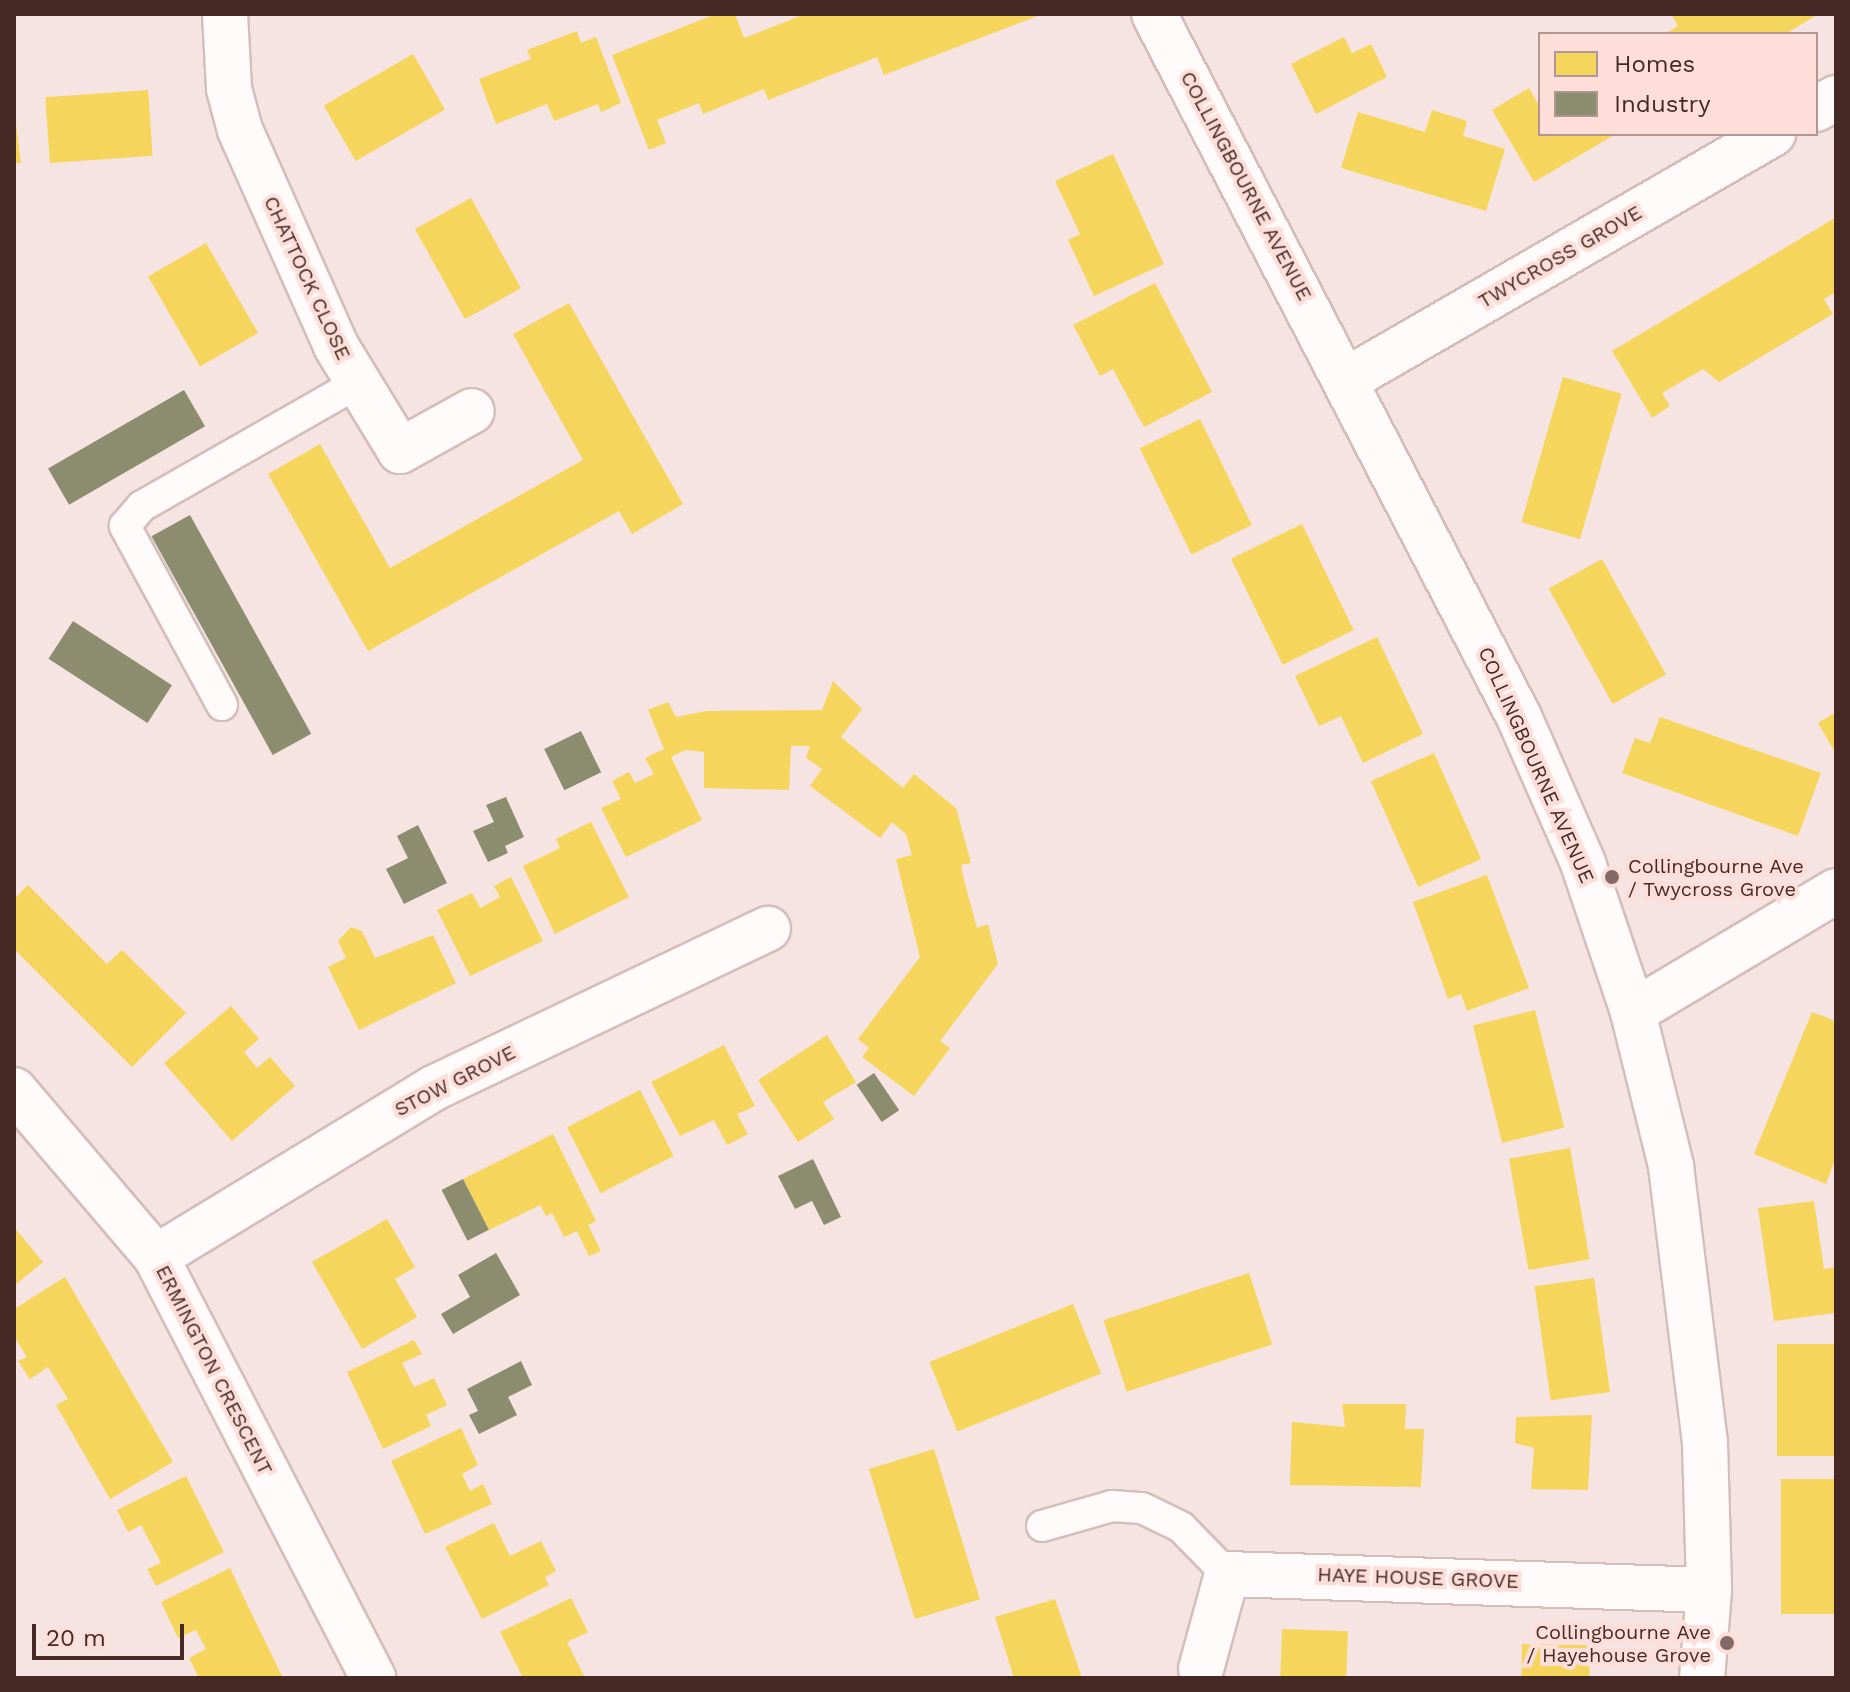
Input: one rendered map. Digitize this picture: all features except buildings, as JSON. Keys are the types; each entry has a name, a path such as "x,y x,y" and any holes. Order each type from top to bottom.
{"street":[{"name":"CHATTOCK CLOSE","path":"225,14 229,89 240,130 329,333 400,451 472,411"},
{"name":"COLLINGBOURNE AVENUE","path":"1154,14 1348,379 1519,717 1583,863 1633,1012 1671,1166 1705,1443 1709,1590 1702,1678"},
{"path":"1818,108 1836,98"},
{"name":"TWYCROSS GROVE","path":"1348,379 1770,136"},
{"path":"1633,1012 1836,891"},
{"name":"STOW GROVE","path":"156,1257 434,1088 768,929"},
{"name":"ERMINGTON CRESCENT","path":"14,1090 156,1257 373,1678"},
{"path":"1201,1669 1227,1574"},
{"name":"HAYE HOUSE GROVE","path":"1227,1574 1709,1590"}],"lane":[{"path":"222,705 125,526 142,506 358,383"},
{"path":"1042,1526 1112,1506 1142,1508 1181,1527 1227,1574"}],"place":[{"name":"Collingbourne Ave / Twycross Grove","path":"1612,877"},
{"name":"Collingbourne Ave / Hayehouse Grove","path":"1727,1643"}]}
